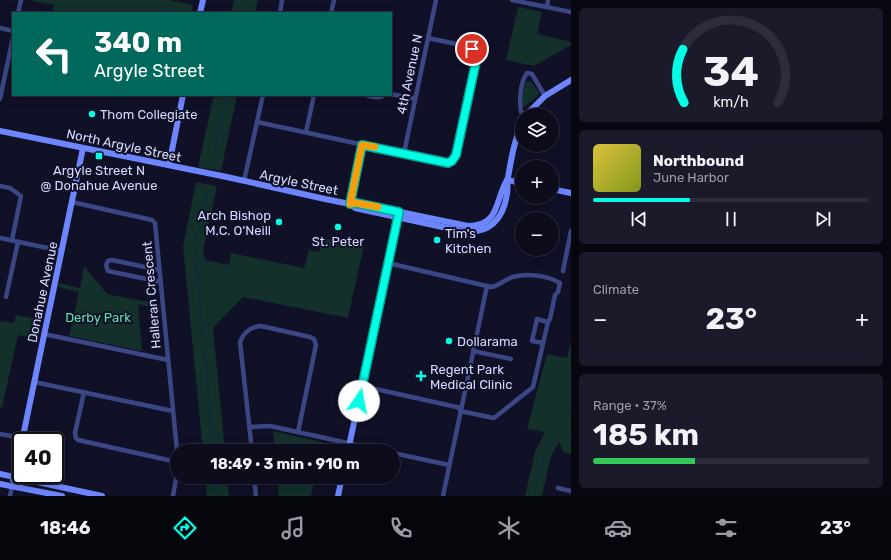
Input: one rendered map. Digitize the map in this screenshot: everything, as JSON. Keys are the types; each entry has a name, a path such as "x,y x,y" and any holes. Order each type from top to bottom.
{"street":[{"path":"18,12 21,0"},
{"path":"200,12 203,0"},
{"path":"280,12 282,0"},
{"path":"332,12 334,0"},
{"name":"4th Avenue N","path":"404,153 436,0"},
{"path":"512,0 571,12"},
{"path":"547,7 548,0"},
{"path":"0,28 12,31"},
{"path":"257,122 448,163 452,161 456,155 477,57 472,49 466,46 428,38"},
{"path":"0,99 12,42"},
{"path":"520,108 519,101 524,77 528,73 532,74 545,96"},
{"path":"533,108 545,96 571,80"},
{"path":"392,94 415,99"},
{"path":"169,165 183,96"},
{"path":"244,181 263,96"},
{"path":"306,132 314,96"},
{"path":"372,96 384,96"},
{"name":"North Argyle Street","path":"0,131 244,181"},
{"path":"515,141 507,180 515,182"},
{"path":"350,204 362,145"},
{"name":"Donahue Avenue","path":"24,432 84,148"},
{"name":"Argyle Street","path":"244,181 350,204 356,203 470,233 491,226 502,213 508,191 507,180"},
{"name":"Argyle Street","path":"398,215 468,226 480,225 495,212 502,188 507,180"},
{"path":"0,186 10,188 21,196 12,240"},
{"path":"559,190 571,193"},
{"name":"Halleran Crescent","path":"72,202 152,220 155,223 176,444"},
{"path":"249,427 270,426 350,444 398,215"},
{"path":"563,271 571,231"},
{"path":"0,238 62,251"},
{"path":"6,297 18,242"},
{"path":"159,270 112,260 108,261 106,265 108,271 161,282"},
{"path":"362,386 494,418 533,388 548,322 560,283 555,280 522,274 508,279 497,286 487,286 388,263"},
{"path":"443,496 487,286"},
{"path":"543,343 532,341 537,320 548,322"},
{"path":"251,444 240,342 247,330 254,327 261,326 314,339 316,345 298,432"},
{"path":"44,334 168,360"},
{"path":"473,351 511,359"},
{"path":"34,382 173,411"},
{"path":"84,392 75,433 78,440 170,460"},
{"path":"0,434 12,438"},
{"path":"400,454 449,465"},
{"path":"0,474 12,477"},
{"path":"0,484 61,496 62,487"},
{"path":"48,484 102,496"},
{"path":"173,496 175,484"},
{"path":"255,484 256,496"},
{"path":"338,496 341,484"},
{"path":"10,496 12,486"},
{"path":"558,488 571,490"}],"green space":[{"path":"28,0 170,0 193,5 191,12 52,12 54,5"},
{"path":"234,0 258,0 255,12 231,12"},
{"path":"518,7 542,12 537,34 571,42 571,45 534,66 506,60"},
{"path":"527,81 532,82 539,93 538,96 524,107 521,104 525,83"},
{"path":"214,96 237,96 221,171 198,167"},
{"path":"196,182 217,186 203,251 205,260 229,265 231,253 304,268 309,250 319,252 322,238 364,245 348,318 243,297 213,328 224,444 202,444 183,246"},
{"name":"Derby Park","path":"84,266 107,294 158,304 159,309 138,304 142,351 69,336 79,292 58,287 59,283 80,288"},
{"path":"16,315 42,320 38,339 18,335 2,408 0,407 0,321 14,323"},
{"path":"571,340 571,454 564,453 559,442 551,456 542,496 525,496 535,452 545,432 527,429 547,354 567,358"},
{"path":"273,431 322,442 322,444 274,444"},
{"path":"206,484 228,484 229,496 207,496"},
{"path":"278,484 314,484 311,496 279,496"}],"waterway":[{"path":"244,12 247,0"},
{"path":"213,160 227,96"},
{"path":"206,193 195,250 213,444"},
{"path":"535,496 543,461 550,441 562,422 571,412"},
{"path":"216,484 217,496"}],"slow traffic":[{"path":"375,147 362,145 350,204 356,203 378,207"}],"place":[{"name":"Thom Collegiate","path":"92,114"},
{"name":"Argyle Street N @ Donahue Avenue","path":"99,156"},
{"name":"Arch Bishop M.C. O'Neill","path":"279,222"},
{"name":"St. Peter","path":"338,227"},
{"name":"Tim's Kitchen","path":"437,240"},
{"name":"Dollarama","path":"449,341"},
{"name":"Regent Park Medical Clinic","path":"421,376"}],"route":[{"path":"359,401 399,212 356,203 350,204 362,145 448,163 452,161 456,155 477,57 472,49"}]}
